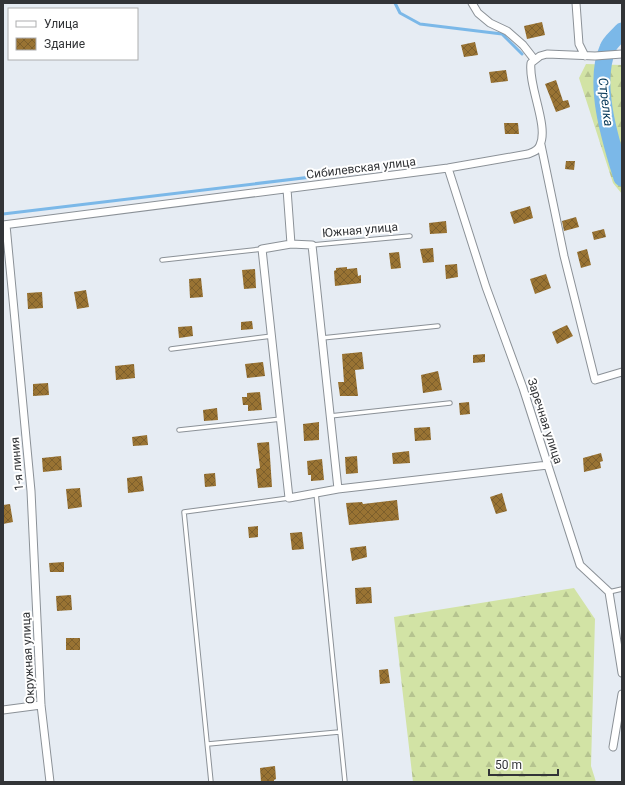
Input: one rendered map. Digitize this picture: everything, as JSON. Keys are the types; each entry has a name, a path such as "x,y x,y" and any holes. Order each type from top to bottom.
{"street":[{"path":"472,3 478,13 490,23 507,31 523,45 534,59"},
{"path":"576,3 579,44 585,56"},
{"path":"622,54 595,56 555,54 534,59 530,63 542,128 541,145 564,256 595,380 622,372"},
{"name":"Сибилевская улица","path":"4,225 448,168 528,154 536,151 541,145"},
{"name":"Заречная улица","path":"448,168 486,287 523,388 580,565 609,592"},
{"path":"287,189 291,244"},
{"name":"1-я линия","path":"4,225 31,491 33,533"},
{"path":"338,489 312,245 291,244 262,249 289,498 338,489 548,465"},
{"name":"Окружная улица","path":"33,533 42,705 50,782"},
{"path":"609,592 622,673"},
{"path":"613,747 622,694"},
{"path":"3,710 42,705"}],"lane":[{"name":"Южная улица","path":"312,245 410,236"},
{"path":"162,260 262,249"},
{"path":"322,338 438,326"},
{"path":"171,349 272,336"},
{"path":"330,416 450,403"},
{"path":"179,430 281,419"},
{"path":"316,493 344,782"},
{"path":"212,782 184,512 289,498"},
{"path":"609,592 622,589"},
{"path":"208,744 339,732"}],"green space":[{"path":"586,64 622,65 622,194 613,183 579,78"},
{"path":"574,588 595,619 591,766 596,782 413,782 394,617"}],"building":[{"path":"542,22 545,35 527,39 524,26"},
{"path":"475,42 478,55 464,57 461,45"},
{"path":"506,70 508,81 491,83 489,72"},
{"path":"556,80 563,101 568,100 570,107 556,112 545,84"},
{"path":"504,123 518,123 519,134 505,134"},
{"path":"566,161 575,161 574,170 565,169"},
{"path":"530,206 533,218 514,224 510,212"},
{"path":"576,217 579,227 564,231 562,221"},
{"path":"446,221 447,233 430,234 429,223"},
{"path":"604,229 606,237 594,240 592,232"},
{"path":"433,248 434,262 423,263 420,249"},
{"path":"587,249 591,265 581,268 577,252"},
{"path":"399,252 401,268 391,269 389,253"},
{"path":"457,264 458,277 446,279 445,265"},
{"path":"347,267 347,269 357,268 358,276 361,275 361,283 335,286 334,271 336,268"},
{"path":"255,269 256,288 244,289 242,270"},
{"path":"546,274 551,288 535,294 530,279"},
{"path":"201,278 203,297 190,298 189,279"},
{"path":"86,290 89,307 77,309 74,292"},
{"path":"42,292 43,308 28,309 27,293"},
{"path":"252,321 253,329 241,330 241,322"},
{"path":"567,325 573,336 557,344 552,332"},
{"path":"192,326 193,336 179,338 178,327"},
{"path":"362,352 364,369 355,370 358,396 340,396 338,382 344,382 342,354"},
{"path":"485,354 485,362 473,363 473,355"},
{"path":"263,362 265,376 247,378 245,364"},
{"path":"134,364 135,378 116,380 115,366"},
{"path":"438,371 442,390 423,393 421,375"},
{"path":"48,383 49,395 33,396 33,384"},
{"path":"260,392 262,410 248,411 248,405 243,405 242,397 247,397 247,393"},
{"path":"469,402 470,414 460,415 459,403"},
{"path":"217,408 218,420 204,421 203,410"},
{"path":"319,422 319,440 304,441 303,424"},
{"path":"430,427 431,440 415,441 414,428"},
{"path":"147,435 148,445 133,446 132,437"},
{"path":"269,442 272,487 258,488 256,469 260,468 257,443"},
{"path":"409,451 410,463 393,464 392,453"},
{"path":"601,453 603,461 600,462 601,468 584,472 583,458"},
{"path":"61,456 62,470 43,472 42,458"},
{"path":"357,456 358,473 346,474 345,457"},
{"path":"322,459 324,480 311,481 311,475 308,475 307,461"},
{"path":"215,473 216,486 205,487 204,474"},
{"path":"142,476 144,491 128,493 127,478"},
{"path":"80,488 82,507 68,509 66,489"},
{"path":"502,493 507,511 496,514 490,497"},
{"path":"397,500 399,520 349,525 346,503 362,502 363,504"},
{"path":"10,504 13,522 3,524 3,505"},
{"path":"258,526 258,537 249,538 248,527"},
{"path":"302,532 304,549 292,550 290,533"},
{"path":"366,546 367,557 352,561 350,548"},
{"path":"64,562 64,572 50,572 49,563"},
{"path":"371,587 372,603 356,604 355,588"},
{"path":"71,595 72,610 57,611 56,596"},
{"path":"66,638 80,638 80,650 66,650"},
{"path":"388,669 390,683 380,684 379,670"},
{"path":"275,766 276,779 274,782 261,782 260,768"}],"waterway":[{"path":"395,3 400,13 420,24 502,34 522,54"},
{"name":"Стрелка","path":"622,31 612,41 608,48 602,78 602,95 605,113 622,178"},
{"path":"3,214 328,175"}]}
